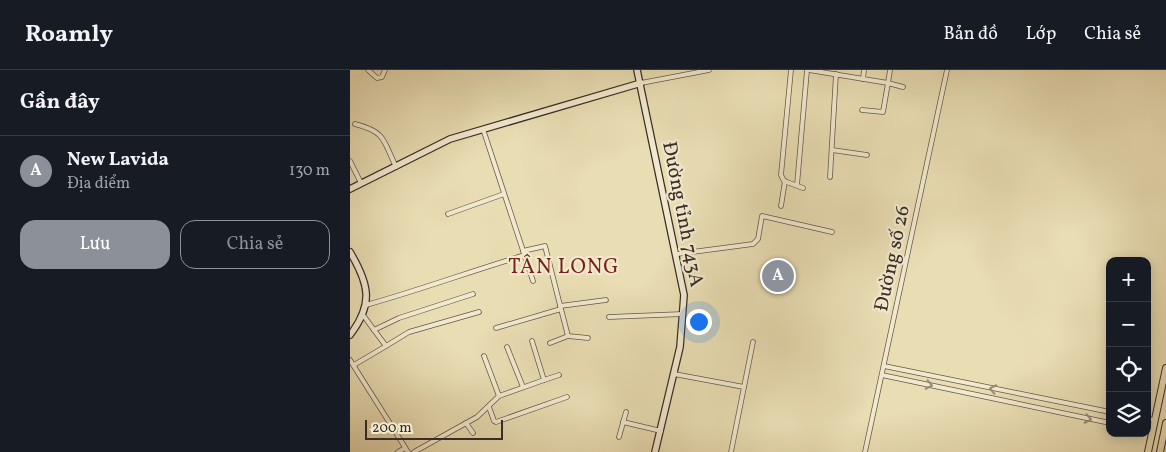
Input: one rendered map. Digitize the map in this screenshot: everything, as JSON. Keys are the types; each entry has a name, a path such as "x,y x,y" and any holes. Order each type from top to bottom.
{"main road":[{"name":"Đường tỉnh 743A","path":"637,70 684,294 680,347 655,452"},
{"path":"350,189 450,139 641,83"},
{"path":"350,252 364,274 366,305 363,315 350,335"},
{"path":"1151,430 1155,420 1166,368"},
{"path":"1160,452 1166,423"},
{"path":"1148,452 1150,437"}],"street":[{"path":"368,70 377,78 382,77 385,70"},
{"path":"641,83 709,70"},
{"path":"791,70 781,175 785,181 803,188"},
{"path":"797,185 808,70 835,73 903,87"},
{"path":"863,79 864,70"},
{"path":"862,110 883,112 890,70"},
{"name":"Đường số 26","path":"865,452 947,70"},
{"path":"830,177 835,73"},
{"path":"355,124 374,129 379,134 396,167"},
{"path":"483,128 533,281"},
{"path":"832,150 866,155"},
{"path":"350,161 362,183"},
{"path":"781,206 785,181"},
{"path":"448,214 504,194"},
{"path":"677,254 753,244 758,239 762,216 832,232"},
{"path":"366,305 415,291 545,246 568,336"},
{"path":"374,330 399,318 473,294"},
{"path":"496,328 561,308 606,300"},
{"path":"354,366 409,332 478,312"},
{"path":"609,317 683,314"},
{"path":"363,315 386,346"},
{"path":"550,342 568,336 588,338"},
{"path":"532,341 544,380"},
{"path":"731,452 753,342"},
{"path":"507,347 523,388"},
{"path":"484,356 499,396"},
{"path":"350,360 408,452"},
{"path":"884,366 1106,411"},
{"path":"674,374 744,387"},
{"path":"414,452 466,423 490,407 499,396 559,375"},
{"path":"882,375 1106,422"},
{"path":"1014,403 1015,394"},
{"path":"490,407 496,422 568,397"},
{"path":"619,437 626,412"},
{"path":"1151,420 1155,420"},
{"path":"623,422 661,431"},
{"path":"466,423 473,433"},
{"path":"398,452 405,448"}],"place":[{"name":"New Lavida","path":"778,276"}],"district":[{"name":"TÂN LONG","path":"564,266"}]}
